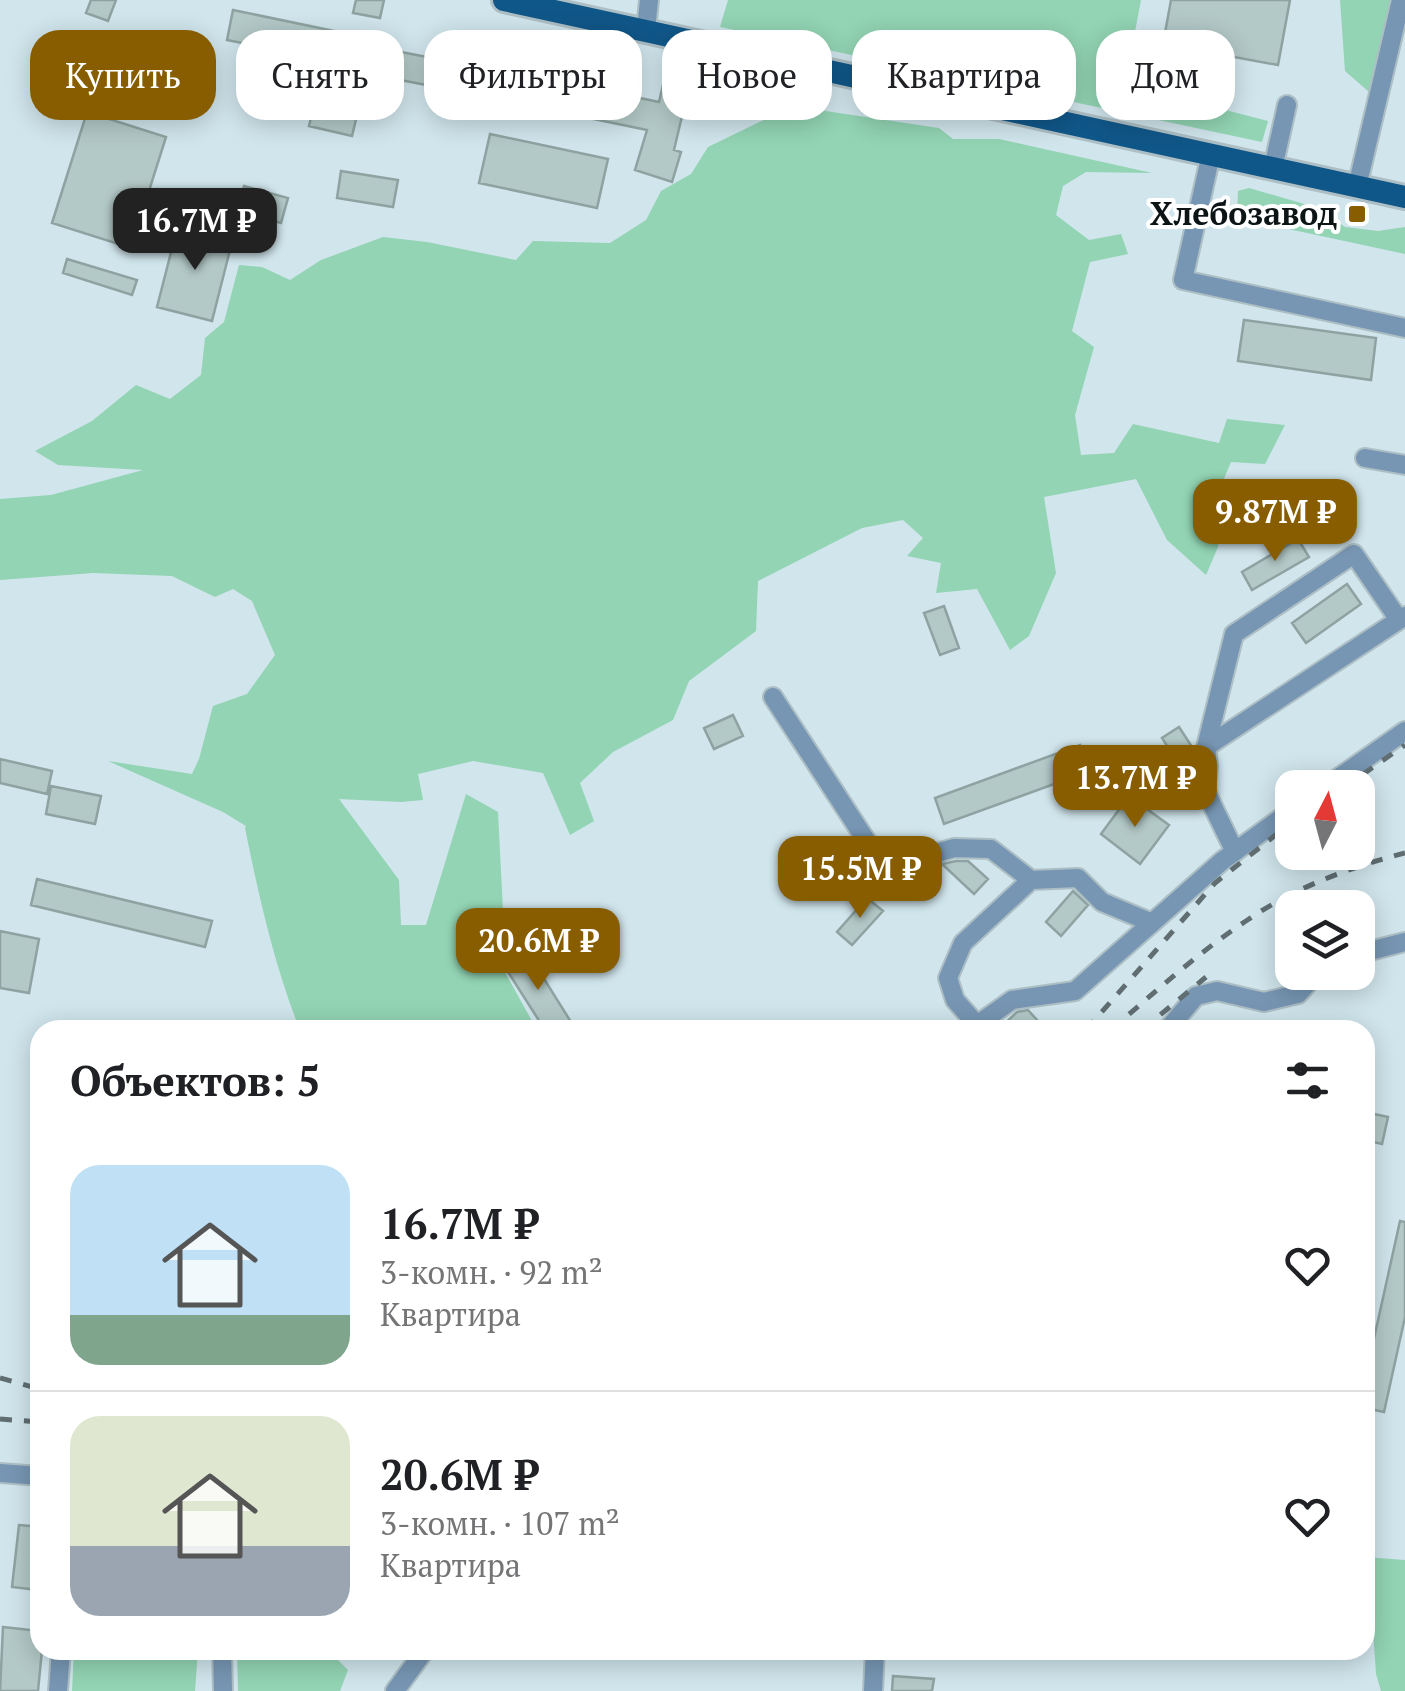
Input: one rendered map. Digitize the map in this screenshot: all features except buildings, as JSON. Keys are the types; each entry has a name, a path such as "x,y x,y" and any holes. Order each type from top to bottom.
{"main road":[{"path":"504,0 1405,197"}],"street":[{"path":"646,30 649,0"},
{"path":"1357,187 1401,0"},
{"path":"1273,168 1287,106"},
{"path":"1211,154 1182,280 1405,328"},
{"path":"1364,458 1405,466"},
{"path":"1206,747 1402,618 1354,554 1234,634 1206,747 1205,790 1235,852"},
{"path":"773,697 873,851 901,863 954,848 991,848 1030,880"},
{"path":"1350,770 1405,732"},
{"path":"985,1020 1012,1000 1075,991 1150,922 1275,823"},
{"path":"969,1020 955,1000 948,978 963,943 1030,880 1078,878 1102,902 1150,922"},
{"path":"1375,950 1405,942"},
{"path":"1176,1020 1196,996 1216,991 1264,1002 1302,990"},
{"path":"0,1473 30,1475"},
{"path":"58,1691 60,1660"},
{"path":"222,1660 223,1691"},
{"path":"395,1691 418,1660"},
{"path":"872,1691 874,1660"}],"green space":[{"path":"728,0 1141,0 1135,30 1096,30 1096,107 1076,103 1076,30 852,30 852,55 832,51 832,30 720,27"},
{"path":"1340,0 1391,0 1369,92 1345,71"},
{"path":"832,112 852,115 852,120 886,120 939,128 953,139 999,139 1152,173 1086,172 1063,186 1056,215 1089,240 1121,234 1128,254 1090,262 1072,331 1094,347 1075,415 1081,455 1114,453 1133,424 1219,443 1227,419 1285,425 1265,464 1231,462 1218,493 1218,547 1206,575 1167,540 1136,479 1044,497 1056,573 1029,636 1010,650 977,589 936,593 941,563 907,556 923,538 903,520 862,528 758,581 756,631 689,681 673,720 613,752 580,783 594,821 570,835 543,773 473,761 418,774 423,800 339,799 399,880 401,925 426,925 466,794 498,812 504,931 492,949 531,1020 296,1020 268,930 246,826 108,761 192,774 213,706 247,694 275,655 252,601 233,589 215,597 172,576 93,573 0,580 0,499 51,495 143,470 58,465 35,451 92,421 136,385 170,399 201,375 205,338 224,322 239,265 262,267 290,280 321,260 383,237 516,260 533,241 610,243 646,220 661,191 691,174 708,147 763,120 832,120"},
{"path":"1235,112 1268,121 1262,142 1158,120 1235,120"},
{"path":"1249,188 1318,208 1345,227 1378,231 1405,227 1405,254 1237,218 1238,191"},
{"path":"1375,1558 1405,1560 1405,1691 1381,1691 1376,1674"},
{"path":"74,1660 197,1660 195,1691 72,1691"},
{"path":"237,1660 338,1660 348,1670 340,1691 238,1691"}],"railway":[{"path":"1369,770 1405,745"},
{"path":"1095,1020 1215,883 1275,835"},
{"path":"1123,1020 1196,958 1267,908 1324,879 1405,853"},
{"path":"1154,1020 1206,977"},
{"path":"0,1378 30,1386"},
{"path":"0,1419 30,1421"}],"place":[{"name":"Хлебозавод","path":"1357,214"}]}
